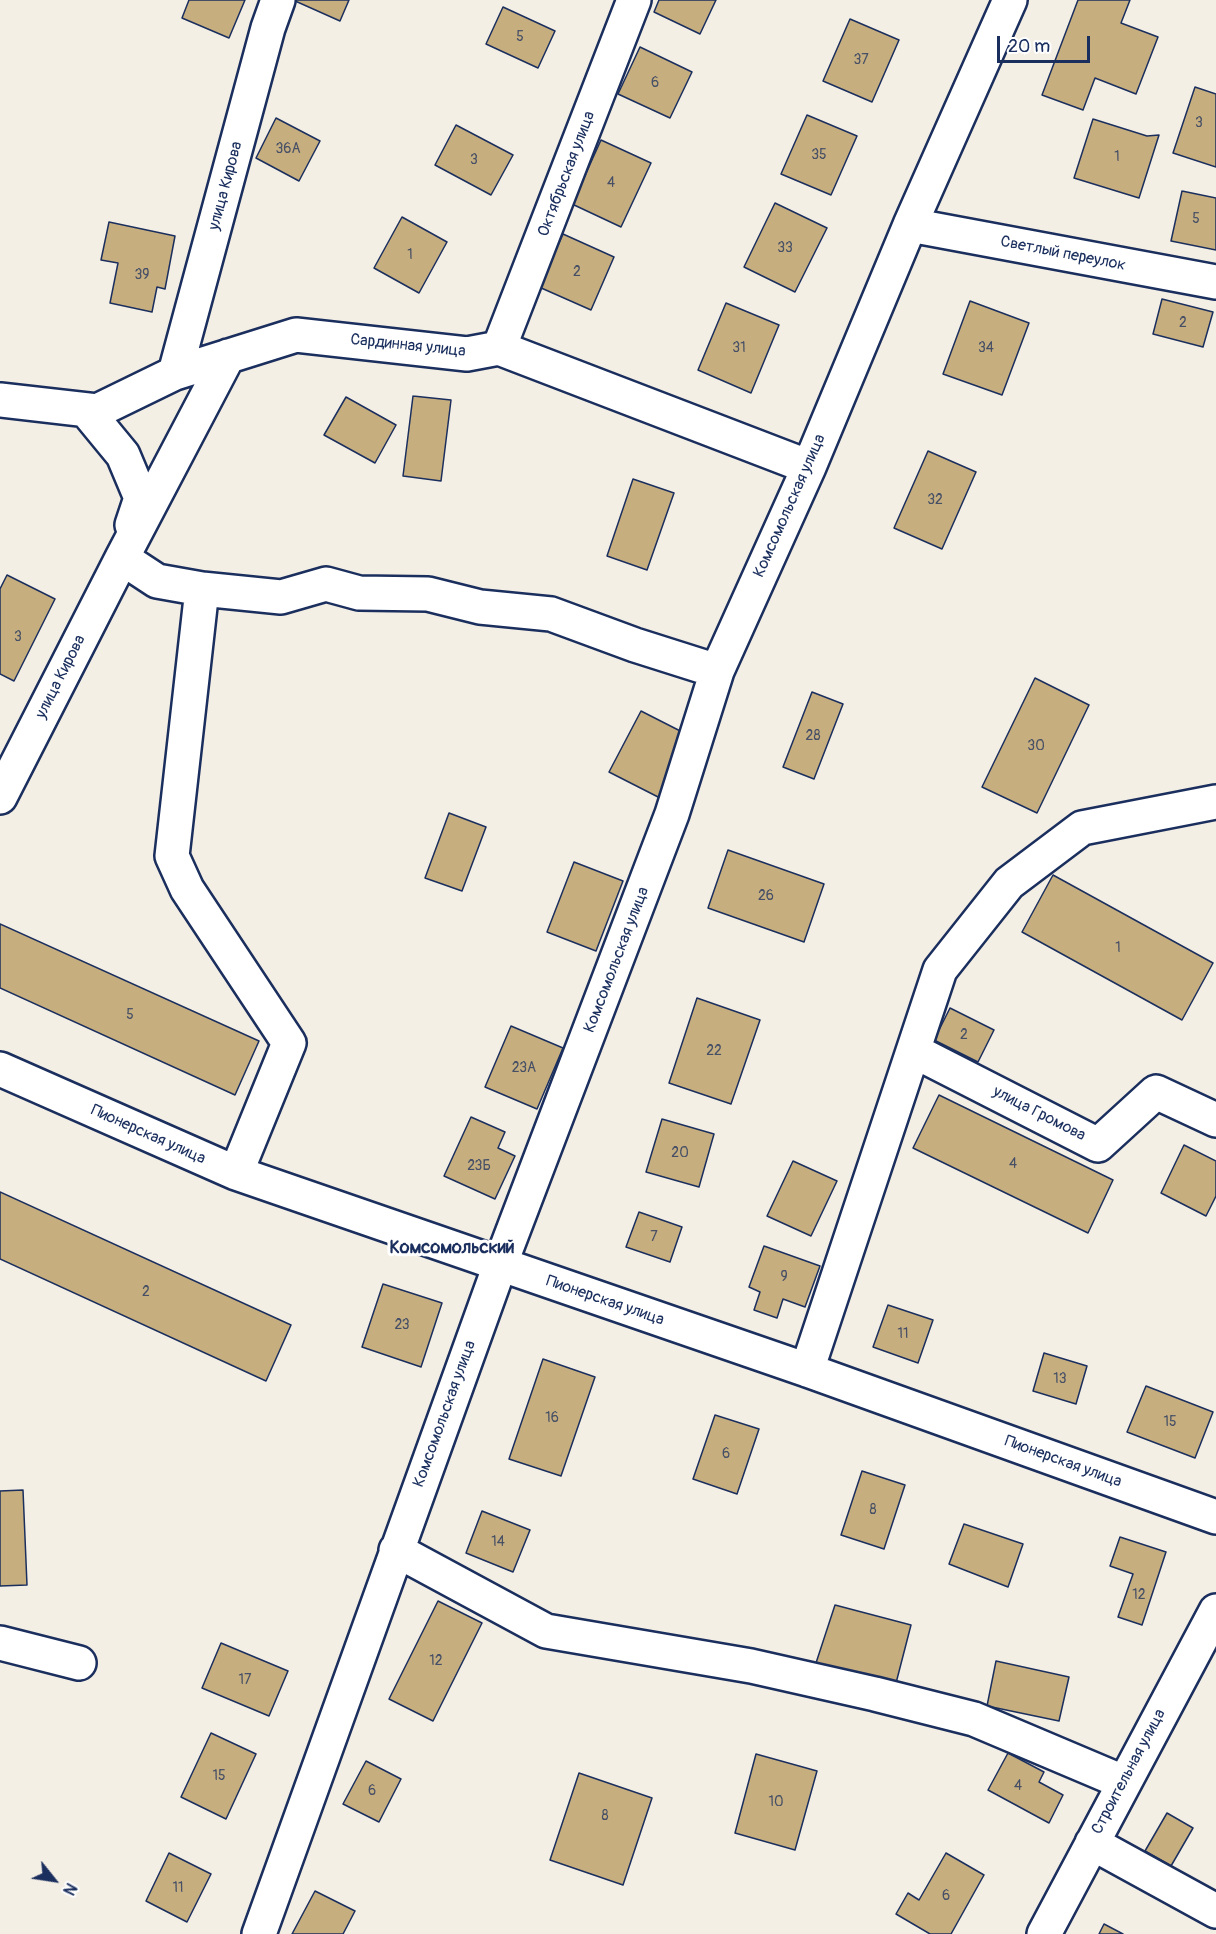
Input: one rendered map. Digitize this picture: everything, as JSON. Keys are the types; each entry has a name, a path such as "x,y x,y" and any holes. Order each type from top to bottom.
{"street":[{"name":"улица Кирова","path":"175,373 265,40 278,0"},
{"name":"Октябрьская улица","path":"499,348 634,0"},
{"name":"Комсомольская улица","path":"259,1934 500,1265 672,814 717,671 1010,0"},
{"name":"Светлый переулок","path":"910,225 1216,282"},
{"name":"Сардинная улица","path":"0,400 97,411 175,373 296,335 467,354 499,348"},
{"path":"499,348 808,467"},
{"path":"122,558 228,356"},
{"path":"86,410 123,455 141,498 122,558"},
{"name":"улица Кирова","path":"0,797 122,558"},
{"path":"122,558 157,581 202,589 281,597 326,584 359,593 428,594 480,608 551,614 635,645 717,671"},
{"path":"202,589 172,856 187,889 289,1042 236,1173"},
{"path":"807,1370 940,970 1009,884 1082,828 1216,802"},
{"name":"улица Громова","path":"914,1050 1098,1145 1156,1092 1216,1120"},
{"name":"Пионерская улица","path":"0,1070 236,1173 807,1370 1216,1517"},
{"path":"396,1550 546,1631 751,1666 974,1719 1123,1782"},
{"name":"Строительная улица","path":"1044,1934 1216,1611"},
{"path":"0,1642 79,1663"},
{"path":"1092,1843 1216,1911"}],"building":[{"path":"189,0 245,0 229,38 182,18"},
{"path":"293,0 349,0 340,21"},
{"path":"659,0 716,0 700,34 654,12"},
{"path":"1078,0 1130,0 1121,23 1158,37 1136,94 1095,78 1083,110 1042,95"},
{"path":"503,7 555,31 538,68 486,44"},
{"path":"850,19 899,40 872,102 823,81"},
{"path":"640,47 692,72 670,118 618,94"},
{"path":"1195,87 1216,94 1216,167 1173,153"},
{"path":"807,115 857,136 831,195 781,174"},
{"path":"276,118 320,141 299,181 256,158"},
{"path":"1093,119 1147,136 1159,135 1139,198 1074,178"},
{"path":"456,125 513,155 491,195 435,165"},
{"path":"601,140 651,163 621,227 572,204"},
{"path":"1182,191 1216,198 1216,250 1171,241"},
{"path":"775,203 827,228 795,292 744,267"},
{"path":"402,217 447,242 419,293 374,268"},
{"path":"109,222 175,236 165,289 157,287 152,312 110,303 118,263 101,260"},
{"path":"563,234 614,257 591,310 539,287"},
{"path":"1162,299 1213,312 1203,347 1153,334"},
{"path":"970,301 1029,323 1002,395 943,374"},
{"path":"726,303 779,325 751,393 698,370"},
{"path":"413,396 451,400 441,481 403,476"},
{"path":"346,397 396,425 375,463 324,435"},
{"path":"928,451 976,472 942,549 894,528"},
{"path":"633,479 674,493 647,570 607,556"},
{"path":"7,575 55,599 14,681 0,674 0,589"},
{"path":"1035,678 1089,705 1037,813 982,787"},
{"path":"812,692 843,704 814,779 783,767"},
{"path":"641,711 694,738 662,799 609,772"},
{"path":"449,813 486,827 462,891 425,878"},
{"path":"728,850 824,884 804,942 708,908"},
{"path":"574,862 623,881 596,951 547,932"},
{"path":"1053,875 1213,963 1182,1020 1022,932"},
{"path":"0,924 259,1041 235,1095 0,988"},
{"path":"697,998 760,1020 731,1104 669,1083"},
{"path":"950,1008 994,1030 978,1062 934,1040"},
{"path":"511,1026 563,1048 537,1109 485,1087"},
{"path":"939,1095 1113,1180 1088,1233 913,1148"},
{"path":"471,1117 505,1132 498,1148 515,1156 495,1199 444,1176"},
{"path":"662,1119 714,1134 699,1187 646,1172"},
{"path":"1184,1145 1216,1161 1216,1196 1206,1216 1161,1193"},
{"path":"793,1161 837,1181 811,1236 767,1216"},
{"path":"0,1192 291,1325 266,1381 0,1259"},
{"path":"639,1212 682,1227 670,1262 626,1247"},
{"path":"764,1246 820,1266 805,1307 783,1299 777,1318 754,1310 760,1292 749,1287"},
{"path":"383,1284 442,1303 421,1367 362,1347"},
{"path":"888,1305 933,1320 918,1363 873,1347"},
{"path":"1044,1353 1087,1366 1076,1404 1033,1391"},
{"path":"543,1359 595,1377 561,1476 509,1459"},
{"path":"1146,1386 1213,1412 1195,1458 1127,1432"},
{"path":"715,1415 759,1429 737,1494 693,1479"},
{"path":"862,1471 905,1485 884,1549 841,1535"},
{"path":"23,1490 27,1585 0,1586 0,1491"},
{"path":"482,1511 530,1530 513,1572 466,1553"},
{"path":"964,1524 1023,1544 1008,1587 949,1564"},
{"path":"1120,1537 1166,1552 1142,1625 1118,1617 1133,1574 1110,1566"},
{"path":"438,1601 482,1623 433,1721 389,1699"},
{"path":"835,1605 911,1625 895,1687 815,1666"},
{"path":"221,1643 288,1671 269,1716 202,1688"},
{"path":"996,1661 1069,1677 1059,1721 987,1706"},
{"path":"211,1733 256,1754 226,1819 181,1797"},
{"path":"1008,1753 1044,1772 1039,1782 1063,1795 1049,1823 988,1790"},
{"path":"756,1754 817,1771 795,1850 735,1833"},
{"path":"366,1761 401,1779 379,1822 343,1804"},
{"path":"579,1773 652,1798 623,1885 550,1860"},
{"path":"1167,1813 1193,1828 1171,1866 1145,1851"},
{"path":"169,1853 211,1874 187,1922 146,1901"},
{"path":"946,1853 984,1875 951,1934 930,1934 896,1914 908,1893 919,1900"},
{"path":"315,1891 355,1911 343,1934 292,1934"},
{"path":"1104,1924 1123,1934 1099,1934"}],"district":[{"name":"Комсомольский","path":"452,1248"}]}
